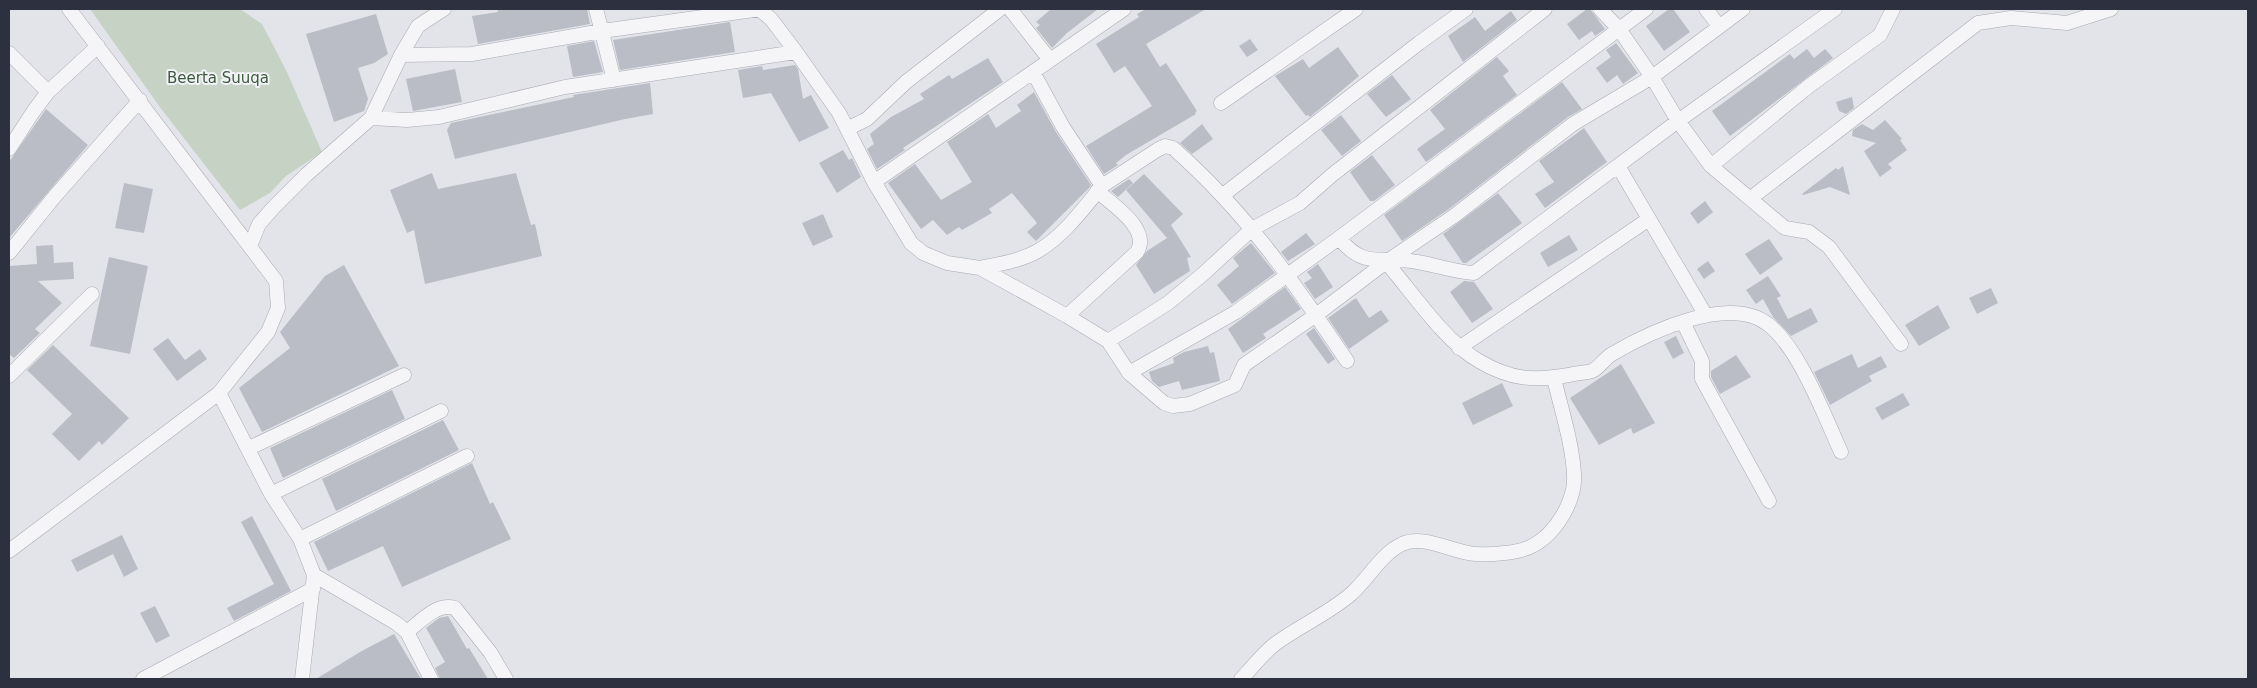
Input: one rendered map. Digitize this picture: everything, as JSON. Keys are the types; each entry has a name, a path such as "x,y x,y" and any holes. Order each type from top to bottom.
{"street":[{"path":"9,551 219,393 268,332 278,308 276,281 69,9"},
{"path":"250,246 259,224 274,207 306,175 371,118 401,55 418,26 444,9"},
{"path":"596,9 614,80"},
{"path":"401,55 472,54 602,31 760,9 796,52 839,113 874,182 910,243 923,252 947,263 980,268 1067,316 1108,342 1129,373 1164,403 1173,406 1190,404 1235,385 1244,365 1316,315 1386,262 1454,216 1573,124 1652,77 1744,9"},
{"path":"847,129 867,119 906,82 963,40 1000,9"},
{"path":"1010,9 1050,60"},
{"path":"874,182 1124,9"},
{"path":"1221,103 1356,9"},
{"path":"1223,195 1466,9"},
{"path":"1108,342 1168,303 1252,229 1300,203 1332,175 1545,9"},
{"path":"1600,9 1619,30 1652,77 1678,121 1711,166 1786,228 1809,232 1829,247 1901,344"},
{"path":"1129,373 1236,312 1289,275 1646,9"},
{"path":"1706,9 1719,26"},
{"path":"1339,238 1349,251 1364,258 1386,262 1415,261 1474,273 1678,121 1835,9"},
{"path":"1711,166 1809,86 1880,35 1893,9"},
{"path":"1751,198 1978,23 2010,18 2067,23 2112,9"},
{"path":"9,149 32,112 48,92 98,46"},
{"path":"371,118 407,120 438,118 565,87 796,52"},
{"path":"11,60 48,92"},
{"path":"1033,72 1100,188 1135,227 1142,240 1137,252 1067,316"},
{"path":"9,253 55,196 140,100"},
{"path":"980,268 1012,261 1043,247 1063,230 1100,188 1157,150 1170,146 1223,195 1252,229 1289,275 1347,361"},
{"path":"1618,166 1705,314"},
{"path":"1460,348 1649,219"},
{"path":"1386,262 1460,348 1480,362 1530,380 1593,371 1606,358 1632,342 1705,314 1746,316 1770,326 1798,364 1842,452"},
{"path":"11,368 92,294"},
{"path":"1683,322 1702,362 1702,378 1768,501"},
{"path":"249,448 404,374"},
{"path":"1240,679 1274,645 1351,594 1402,544 1426,542 1476,554 1506,552 1532,546 1556,526 1571,497 1575,476 1570,443 1554,378"},
{"path":"219,393 271,494 300,539 314,582 301,679"},
{"path":"271,494 441,411"},
{"path":"300,539 467,456"},
{"path":"314,582 396,623 407,632 431,679"},
{"path":"143,679 314,582"},
{"path":"407,632 436,609 448,606 455,608 490,652 506,679"}],"green space":[{"name":"Beerta Suuqa","path":"90,9 240,9 262,24 286,70 322,152 286,176 270,193 240,210 162,110"}],"building":[{"path":"497,9 587,9 590,24 478,44 472,16 498,12"},
{"path":"1051,9 1098,9 1067,33 1052,48 1036,28 1040,25 1036,22"},
{"path":"1146,9 1206,9 1146,44 1160,67 1166,63 1197,111 1195,112 1196,114 1126,155 1116,163 1118,165 1104,174 1086,146 1152,106 1125,66 1114,73 1096,44 1139,17 1137,14"},
{"path":"1587,9 1590,9 1605,29 1595,36 1592,31 1579,40 1567,24"},
{"path":"1669,9 1673,9 1690,32 1664,51 1646,26"},
{"path":"1511,11 1517,20 1463,62 1448,36 1475,17 1485,31"},
{"path":"376,14 388,54 374,63 358,68 368,99 364,111 334,122 306,34"},
{"path":"730,22 735,52 620,70 613,40"},
{"path":"1250,39 1258,50 1247,57 1239,46"},
{"path":"594,41 603,72 573,77 567,46"},
{"path":"1616,43 1638,73 1623,84 1617,75 1607,83 1596,68 1611,57 1606,50"},
{"path":"1338,47 1359,76 1310,117 1306,116 1275,76 1303,59 1309,68"},
{"path":"1807,49 1814,58 1825,49 1833,58 1730,136 1712,111 1790,54 1794,59"},
{"path":"1497,57 1509,71 1503,76 1517,95 1426,162 1417,149 1445,129 1430,110"},
{"path":"988,58 1003,82 903,148 905,150 877,169 867,149 874,144 870,134 891,117 924,99 920,94 949,75 952,79"},
{"path":"795,65 798,69 803,99 811,95 829,128 799,142 771,93 743,98 738,70 762,66 763,70"},
{"path":"455,69 462,102 413,111 406,79"},
{"path":"1392,75 1411,99 1386,117 1367,94"},
{"path":"1562,82 1582,109 1568,117 1449,209 1402,241 1384,215"},
{"path":"650,83 653,114 455,159 447,130 451,123 574,97 573,95"},
{"path":"1034,92 1056,132 1091,185 1089,188 1036,241 1027,232 1037,223 1012,193 989,209 992,213 962,230 959,227 947,235 933,220 921,229 888,183 915,164 941,200 972,182 947,142 988,114 996,128 1021,111 1017,105"},
{"path":"1852,97 1854,108 1846,114 1839,111 1836,102"},
{"path":"46,109 88,145 9,238 9,162"},
{"path":"1341,115 1361,141 1342,156 1321,130"},
{"path":"1885,120 1902,139 1900,140 1907,150 1888,164 1892,168 1880,177 1864,151 1876,143 1852,136 1853,130 1862,124 1873,130"},
{"path":"1202,124 1213,139 1192,154 1180,143"},
{"path":"1584,128 1607,162 1545,208 1535,194 1554,182 1539,161"},
{"path":"843,150 849,160 852,158 861,177 837,193 819,163"},
{"path":"1372,155 1395,185 1374,201 1370,201 1350,172"},
{"path":"1843,166 1850,195 1830,187 1802,194 1836,168 1838,170"},
{"path":"432,173 438,189 516,173 531,225 535,224 542,256 425,284 414,230 407,233 390,190"},
{"path":"1144,174 1183,214 1171,225 1191,257 1187,258 1190,271 1154,294 1136,265 1147,251 1167,238 1126,190"},
{"path":"1129,179 1133,183 1118,197 1111,191"},
{"path":"124,183 153,189 144,233 115,228"},
{"path":"1498,193 1522,223 1466,263 1463,263 1443,234"},
{"path":"1705,201 1713,212 1698,224 1690,213"},
{"path":"823,214 833,237 813,246 802,223"},
{"path":"1306,233 1315,244 1288,261 1281,252"},
{"path":"1569,235 1578,250 1548,267 1540,253"},
{"path":"1769,239 1783,259 1760,275 1745,254"},
{"path":"1251,243 1275,273 1232,304 1217,285 1239,266 1233,258"},
{"path":"53,245 54,263 73,262 74,279 38,281 62,303 35,329 40,333 14,358 9,354 9,266 37,264 36,246"},
{"path":"109,257 148,266 130,354 90,346"},
{"path":"1708,261 1715,271 1704,279 1697,269"},
{"path":"1318,264 1333,287 1315,299 1304,283 1312,278 1307,272"},
{"path":"344,265 399,366 262,432 239,388 290,348 280,332 325,276"},
{"path":"1768,276 1781,296 1777,298 1788,319 1811,308 1818,322 1791,336 1773,317 1763,299 1756,304 1746,290"},
{"path":"1464,281 1474,282 1493,309 1472,323 1450,292"},
{"path":"1285,287 1301,309 1263,334 1266,338 1243,353 1228,329"},
{"path":"1991,288 1998,303 1977,314 1969,298"},
{"path":"1356,298 1369,318 1381,310 1389,321 1349,349 1328,318"},
{"path":"1938,305 1950,328 1919,346 1905,325"},
{"path":"1314,328 1335,359 1328,364 1306,334"},
{"path":"1676,336 1684,353 1673,359 1664,342"},
{"path":"168,338 185,360 200,349 207,359 177,381 153,349"},
{"path":"53,345 129,418 102,445 99,441 79,461 52,434 72,414 27,370"},
{"path":"1208,346 1210,353 1214,352 1220,381 1182,390 1179,381 1159,387 1152,381 1149,372 1174,363 1173,358 1184,352"},
{"path":"1852,354 1858,368 1881,356 1887,367 1869,376 1872,381 1830,405 1814,372"},
{"path":"1736,355 1751,377 1720,394 1711,377 1711,371"},
{"path":"1621,364 1655,423 1633,434 1631,428 1599,445 1570,398"},
{"path":"1502,383 1513,406 1473,425 1462,403"},
{"path":"392,390 405,419 283,478 270,448"},
{"path":"1903,393 1910,405 1882,420 1875,408"},
{"path":"443,420 459,450 336,511 322,479"},
{"path":"472,463 490,504 493,502 511,539 402,587 383,546 328,571 314,542"},
{"path":"252,516 291,591 234,621 227,608 274,584 241,522"},
{"path":"122,535 138,569 124,577 113,554 77,572 71,560"},
{"path":"155,606 170,636 156,643 140,613"},
{"path":"448,616 467,649 469,648 488,679 440,679 435,668 445,662 426,628 439,618"},
{"path":"394,634 421,679 316,679 360,652"}]}
